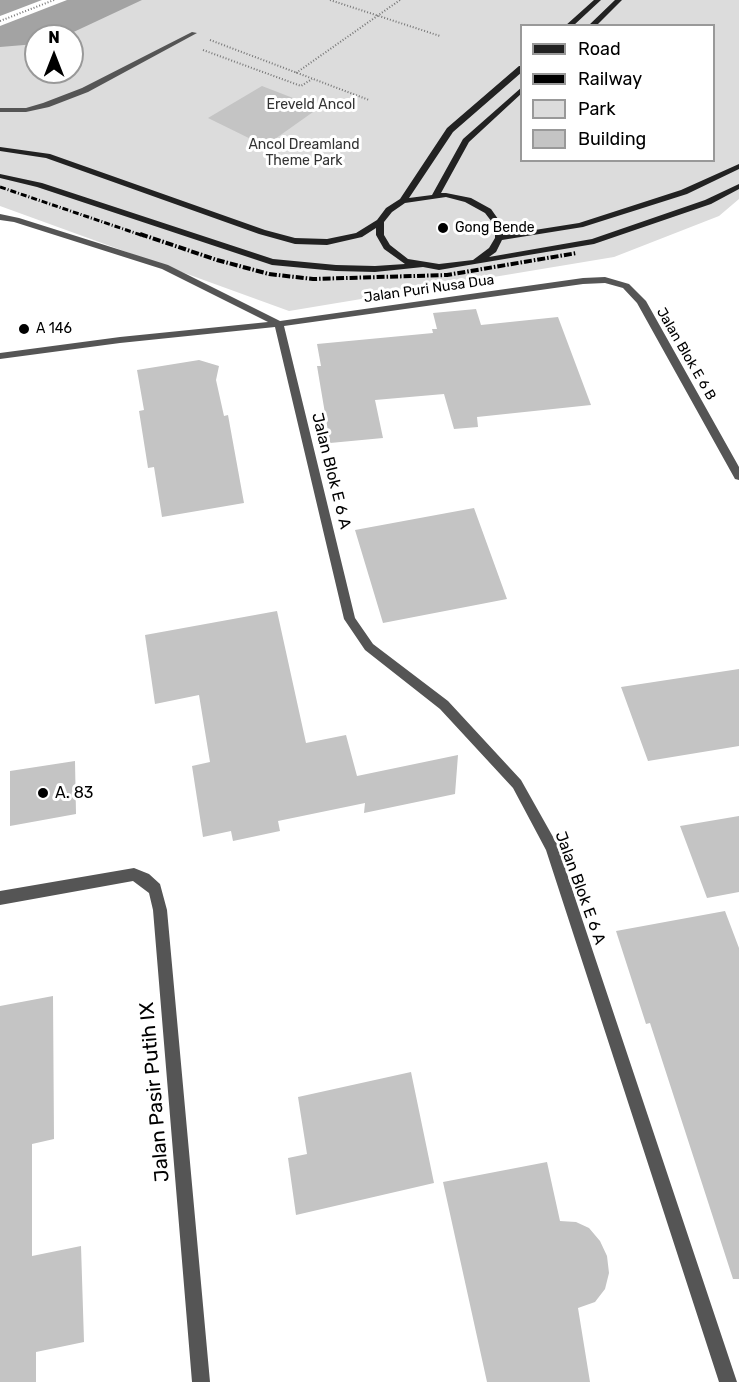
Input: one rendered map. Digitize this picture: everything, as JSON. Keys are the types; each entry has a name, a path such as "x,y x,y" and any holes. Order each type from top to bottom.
{"street":[{"path":"570,24 598,0"},
{"path":"593,24 618,0"},
{"path":"0,110 26,110 84,90 194,33"},
{"path":"0,149 47,156 262,232 295,241 327,242 359,235 380,222 389,210 403,201 450,130 520,70"},
{"path":"435,196 466,141 520,91"},
{"path":"499,238 580,225 684,192 739,166"},
{"path":"0,176 39,185 272,262 336,268 392,268 420,265"},
{"path":"380,222 380,235 387,248 405,261 439,267 594,241 708,202 739,186"},
{"path":"403,201 435,196 468,200 488,211 499,226 499,238 493,250 475,262"},
{"path":"0,217 165,267 279,324"},
{"name":"Jalan Blok E 6 B","path":"583,281 605,280 626,286 641,301 739,476"},
{"name":"Jalan Puri Nusa Dua","path":"0,356 120,340 279,324 583,281"},
{"name":"Jalan Blok E 6 A","path":"279,324 350,619 369,646 444,705 517,784 552,848 728,1382"},
{"name":"Jalan Pasir Putih IX","path":"0,898 72,887 134,874 155,889 160,910 201,1382"}],"path":[{"path":"0,21 54,0"},
{"path":"330,0 440,36"},
{"path":"296,73 400,0"},
{"path":"194,33 369,100"},
{"path":"180,42 301,86 312,79"},
{"path":"243,65 255,57"}],"green space":[{"name":"Ancol Dreamland Theme Park","path":"0,0 739,0 739,199 719,216 614,257 289,311 0,206"}],"shaded area":[{"path":"0,0 142,0 84,27 84,24 24,24 24,45 0,47"}],"pier":[{"path":"42,0 67,0 0,26 0,16"}],"building":[{"path":"262,86 293,98 289,101 294,103 292,104 313,112 265,146 208,118"},
{"path":"476,309 481,325 558,317 591,405 477,417 478,427 454,429 444,394 375,400 383,438 330,443 317,366 321,366 317,344 433,333 432,329 437,329 433,313"},
{"path":"199,360 219,366 216,380 224,416 228,415 244,503 162,517 154,467 148,468 139,411 144,410 137,370"},
{"path":"474,508 507,599 383,623 355,530"},
{"path":"277,611 306,743 346,735 357,776 458,755 455,794 364,813 365,803 278,821 280,831 233,841 231,831 203,837 192,766 210,762 199,695 155,704 145,635"},
{"path":"739,669 739,746 648,761 621,687"},
{"name":"A. 83","path":"75,761 76,814 10,826 10,771"},
{"path":"739,816 739,892 707,898 680,826"},
{"path":"725,911 739,948 739,1279 733,1279 650,1023 646,1024 616,931"},
{"path":"53,996 54,1139 32,1144 32,1256 81,1246 84,1342 36,1352 36,1382 0,1382 0,1006"},
{"path":"411,1072 434,1183 296,1215 288,1158 307,1154 298,1097"},
{"path":"547,1162 560,1221 576,1222 589,1228 600,1241 607,1256 609,1273 605,1289 595,1302 578,1308 590,1382 487,1382 443,1182"}],"railway":[{"path":"0,187 144,236"},
{"path":"140,234 217,260 269,274 313,279 447,275 577,253"}],"place":[{"name":"Gong Bende","path":"443,228"},
{"name":"A 146","path":"24,329"},
{"name":"A. 83","path":"43,793"}],"park label":[{"name":"Ereveld Ancol","path":"311,105"}]}
